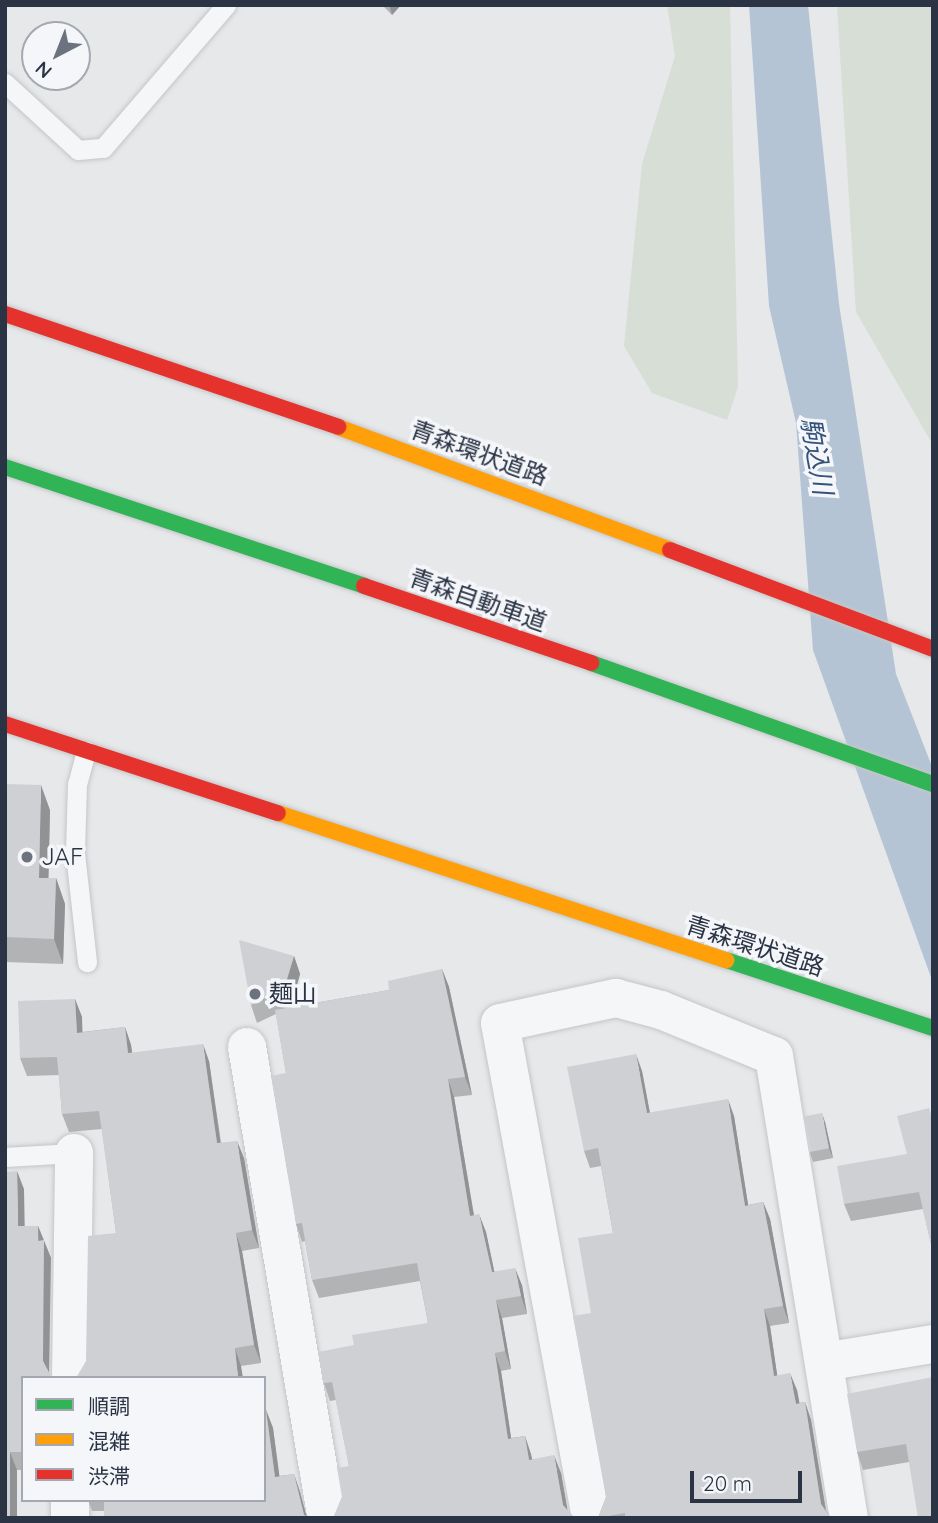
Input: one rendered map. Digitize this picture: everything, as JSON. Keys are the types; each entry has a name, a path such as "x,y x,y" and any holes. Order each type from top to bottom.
{"highway":[{"name":"青森環状道路","path":"5,314 381,441 933,649"},
{"name":"青森自動車道","path":"5,467 126,504 933,784"},
{"name":"青森環状道路","path":"5,724 933,1028"}],"street":[{"path":"591,1518 500,1023 617,998 661,1010 774,1056 849,1518"},
{"path":"247,1047 327,1518"},
{"path":"71,1376 74,1153"},
{"path":"824,1362 933,1343"}],"lane":[{"path":"5,83 78,150 103,148 226,5"},
{"path":"86,751 77,784 75,853 87,962"},
{"path":"5,1157 74,1153"}],"shaded area":[{"path":"667,5 730,5 738,387 727,420 652,393 624,346 642,164 675,56"},
{"path":"837,5 933,5 933,445 856,312"}],"water":[{"name":"駒込川","path":"749,5 808,5 839,304 896,674 933,769 933,983 813,650 796,423 769,306"}],"building":[{"name":"JAF","path":"5,784 41,785 39,878 56,878 54,939 5,937"},
{"path":"239,940 294,956 284,989 251,1005"},
{"path":"442,969 465,1077 448,1079 470,1216 479,1214 492,1272 515,1268 521,1296 496,1300 505,1351 495,1353 508,1439 525,1436 529,1460 554,1455 563,1505 575,1518 333,1518 342,1497 337,1468 349,1466 332,1382 324,1383 318,1352 354,1345 352,1335 428,1323 417,1263 312,1280 302,1223 296,1224 271,1076 286,1073 275,1010 389,990 388,981"},
{"path":"75,999 77,1033 125,1027 128,1053 203,1044 217,1143 237,1141 252,1230 236,1233 254,1345 235,1348 238,1376 77,1376 86,1361 88,1236 116,1233 99,1111 62,1114 57,1057 20,1058 18,1001"},
{"path":"636,1054 647,1113 728,1099 745,1206 763,1202 783,1306 764,1309 774,1376 790,1373 796,1404 805,1402 821,1504 831,1518 625,1518 625,1513 598,1518 606,1497 573,1316 591,1313 578,1238 613,1233 598,1148 584,1151 567,1067"},
{"path":"929,1108 933,1121 932,1249 919,1192 844,1204 837,1166 907,1154 897,1116"},
{"path":"822,1113 829,1148 811,1152 804,1116"},
{"path":"17,1171 18,1226 38,1226 38,1241 44,1240 43,1361 51,1376 21,1376 21,1452 10,1452 10,1518 5,1518 5,1172"},
{"path":"933,1377 933,1518 918,1518 906,1444 857,1452 847,1394"},
{"path":"266,1410 275,1477 294,1474 304,1515 313,1518 104,1518 104,1502 266,1502"}],"traffic: fast":[{"path":"5,467 364,586"},
{"path":"591,663 933,784"},
{"path":"726,960 933,1028"}],"traffic: slow":[{"path":"338,427 670,550"},
{"path":"278,813 726,960"}],"traffic: jam":[{"path":"5,314 338,427"},
{"path":"670,550 933,649"},
{"path":"364,586 591,663"},
{"path":"5,724 278,813"}],"place":[{"name":"JAF","path":"27,857"},
{"name":"麺山","path":"255,994"}]}
